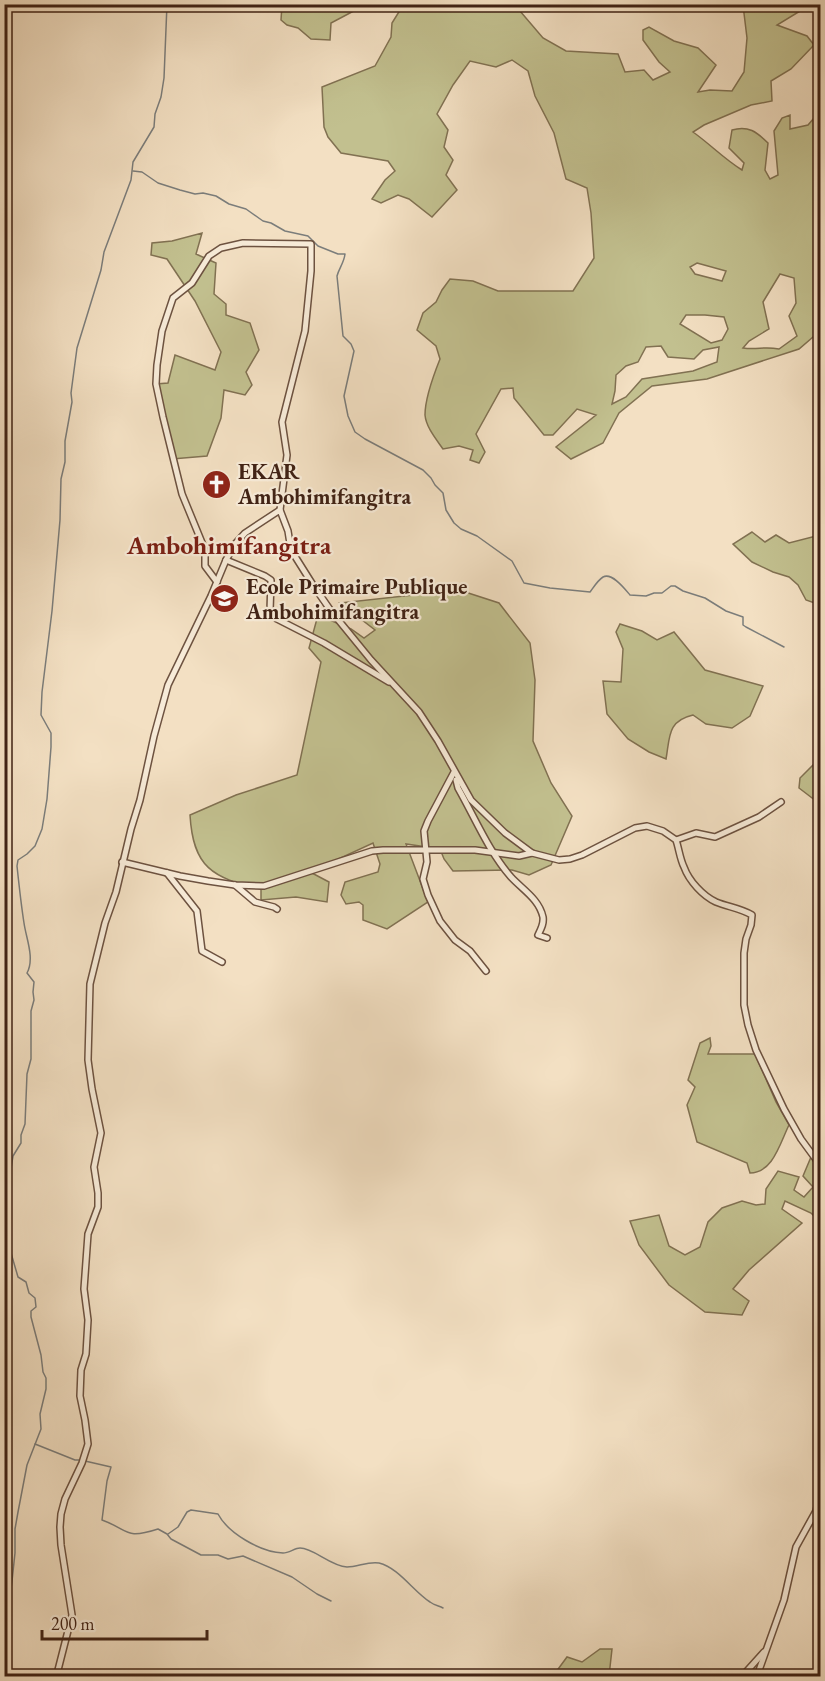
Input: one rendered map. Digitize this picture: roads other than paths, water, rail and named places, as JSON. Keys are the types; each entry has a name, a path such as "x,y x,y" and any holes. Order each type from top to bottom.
{"street":[{"path":"217,582 205,566 205,550 182,494 172,459 156,384 162,331 173,298 192,283 209,256 221,248 237,244 311,244 311,271 305,331 282,422 287,455 280,510 288,531 291,550 339,621 419,712 471,800 505,833 532,853 559,860 582,855 636,828 647,826 663,831 676,840 684,867 702,892 714,901 743,909 752,915 744,953 744,1005 748,1025 756,1050 784,1109 801,1139 820,1165"},
{"path":"60,1677 58,1670 72,1615 60,1527 65,1498 88,1444 80,1396 88,1320 84,1289 88,1234 98,1207 94,1167 101,1133 88,1060 90,984 140,800 168,685 204,613 226,560 236,544 245,533 280,510"},
{"path":"226,560 271,580 270,611 277,619 324,643 395,686"},
{"path":"454,772 424,831 427,862 423,879 440,921 455,940 470,951 486,971"},
{"path":"454,772 458,788 494,852 512,877 534,899 543,916 543,924 538,935 547,938"},
{"path":"676,840 696,833 715,837 759,817 781,802"},
{"path":"122,862 167,873 235,885 264,886 372,851 425,849 494,852 519,856 532,853"},
{"path":"167,873 197,911 202,951 222,962"},
{"path":"235,885 255,902 276,909"},
{"path":"757,1677 784,1600 796,1547 816,1511 820,1495"},
{"path":"740,1677 767,1648"}],"waterway":[{"path":"4,1196 13,1156 21,1143 25,1124 27,1074 31,1059 31,1011 34,1000 34,982 27,973 30,955 17,866 18,860 35,846 42,829 47,799 51,733 41,715 42,692 52,611 61,479 65,462 65,441 72,402 71,393 77,348 101,270 104,252 131,180 133,162 154,127 164,78 167,4"},
{"path":"133,171 142,172 158,183 180,190 216,196 229,204 246,209 263,221 285,231 308,236 318,246 338,254 345,254 337,276 343,336 354,351 344,396 348,416 355,432 423,470 443,493 446,510 454,523 512,561 524,583 590,592 599,580 607,576 618,582 630,595 646,596 662,593 671,586 675,586 743,617 743,625 784,647"},
{"path":"4,1229 18,1277 26,1282 29,1293 35,1298 36,1307 31,1311 31,1317 46,1378 46,1389 40,1414 41,1429 27,1465 15,1529 15,1553 4,1642"},
{"path":"35,1444 75,1460 81,1460"},
{"path":"85,1461 111,1467 102,1520 133,1534 158,1529 171,1539 201,1555 218,1555 228,1559 243,1556 292,1577 331,1601"},
{"path":"168,1534 178,1527 187,1512 191,1510 218,1514 237,1534 255,1545 274,1552 283,1553 298,1548 305,1549 334,1564 347,1567 379,1563 393,1570 424,1597 443,1608"}],"place":[{"name":"EKAR Ambohimifangitra","path":"217,484"},
{"name":"Ecole Primaire Publique Ambohimifangitra","path":"225,599"}],"district":[{"name":"Ambohimifangitra","path":"229,545"}]}
